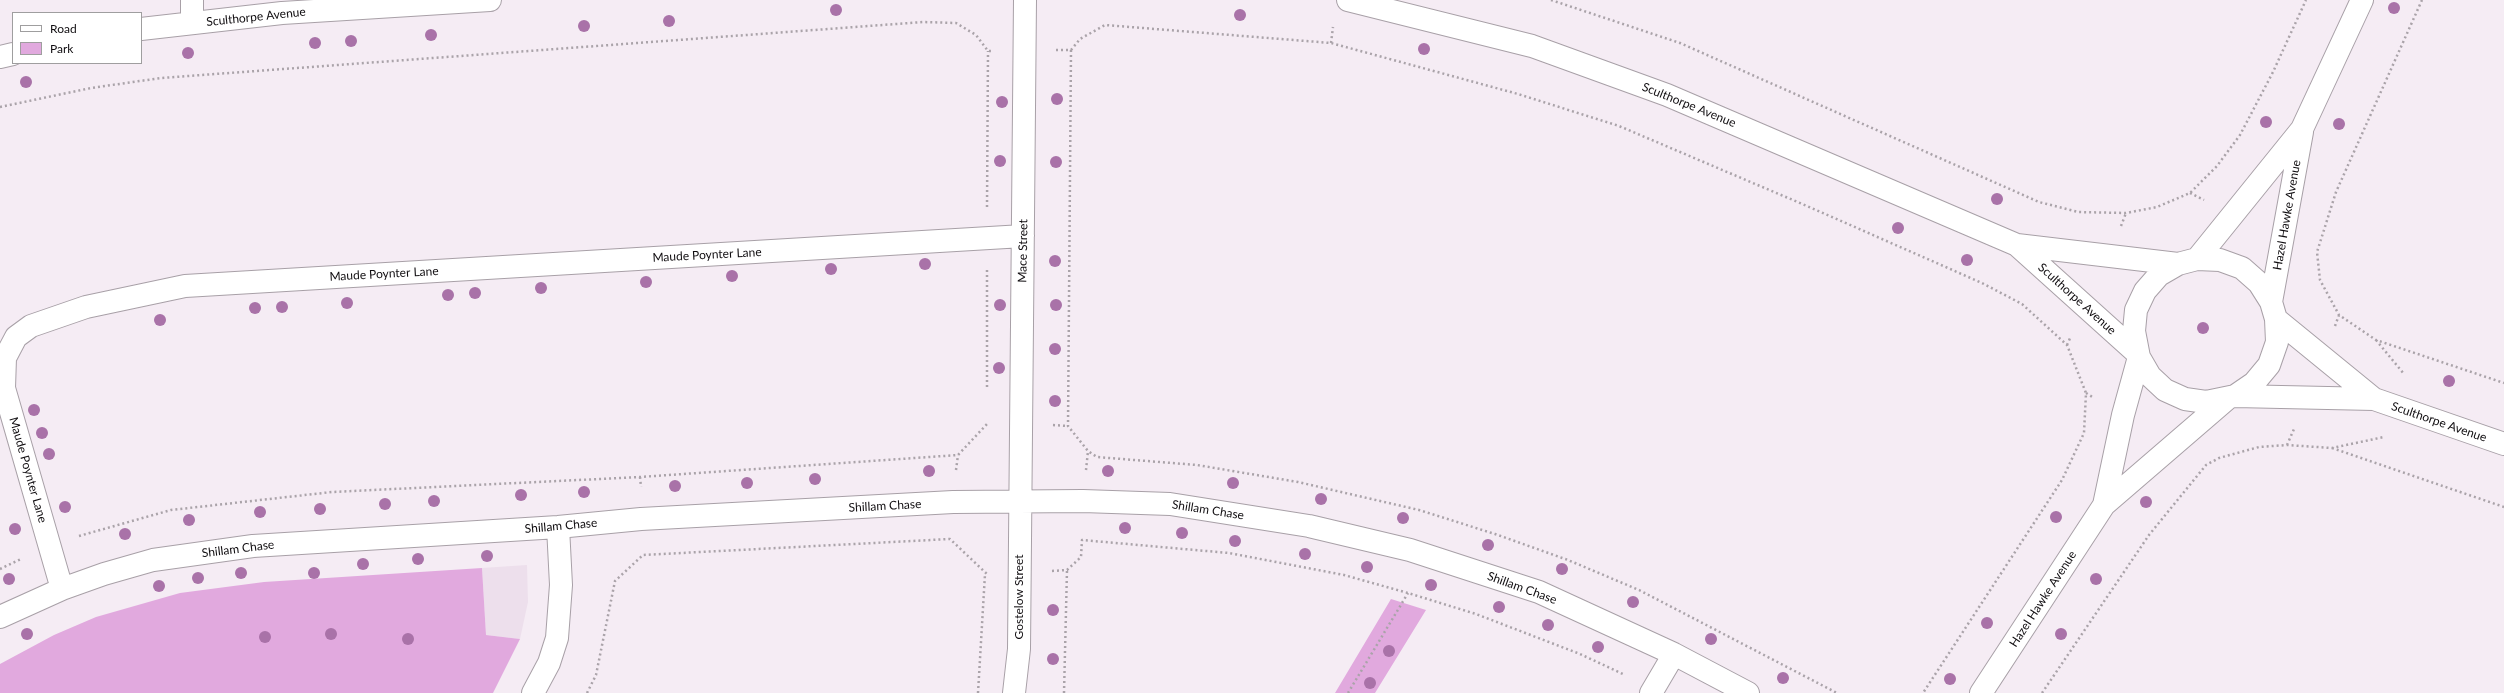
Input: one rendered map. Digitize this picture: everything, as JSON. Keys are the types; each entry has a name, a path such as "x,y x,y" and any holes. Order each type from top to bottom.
{"street":[{"path":"192,0 192,23"},
{"name":"Sculthorpe Avenue","path":"142,30 282,13 490,0"},
{"name":"Mace Street","path":"1019,501 1025,0"},
{"name":"Sculthorpe Avenue","path":"1348,0 1409,7 1532,46 1667,95 2017,244 2188,262"},
{"name":"Hazel Hawke Avenue","path":"2188,262 2302,129 2362,0"},
{"path":"0,57 12,54"},
{"name":"Hazel Hawke Avenue","path":"2274,311 2302,129"},
{"name":"Maude Poynter Lane","path":"62,589 4,388 5,358 16,337 31,326 86,307 186,286 1023,236"},
{"name":"Sculthorpe Avenue","path":"2017,244 2138,355"},
{"path":"2220,260 2242,268 2259,283 2274,311 2277,342 2269,365 2254,383 2231,398 2206,402 2185,399 2165,390 2150,376 2138,355 2134,331 2136,310 2145,291 2159,275 2188,262 2220,260"},
{"name":"Sculthorpe Avenue","path":"2274,311 2374,399"},
{"name":"Hazel Hawke Avenue","path":"2104,505 2123,415 2138,355"},
{"name":"Sculthorpe Avenue","path":"2231,398 2374,399 2504,444"},
{"name":"Hazel Hawke Avenue","path":"1981,693 2104,505 2231,398"},
{"name":"Shillam Chase","path":"0,617 62,589 104,574 154,560 254,546 558,527 641,519 954,502 1019,501 1170,504 1310,526 1410,550 1539,592 1674,654 1748,693"},
{"name":"Gostelow Street","path":"1014,693 1019,649 1019,501"},
{"path":"533,693 549,663 557,638 562,585 558,527"},
{"path":"1653,691 1674,654"}],"path":[{"path":"1551,0 1680,43 2039,202 2078,212 2126,213 2157,207 2190,193 2217,166 2240,136 2273,72 2306,0"},
{"path":"2422,0 2336,192 2317,252 2320,280 2339,315 2376,340 2504,383"},
{"path":"0,107 91,88 161,78 923,22 956,23 976,35 988,51 986,238 987,395"},
{"path":"1068,426 1071,50 1080,39 1105,25 1331,43 1518,94 1619,126 1982,283 2022,304 2067,345 2086,393 2084,433 2062,480 1926,692"},
{"path":"988,51 1071,50"},
{"path":"94,530 171,510 332,492 640,477 958,455 987,426 987,418"},
{"path":"2042,693 2149,535 2206,465 2219,458 2259,447 2287,445 2332,448 2504,507"},
{"path":"587,693 596,675 615,582 643,555 950,539 985,574 978,693"},
{"path":"1064,693 1067,570 1081,557 1082,540 1229,553 1344,575 1476,614 1572,651 1653,691"},
{"path":"1348,693 1408,593"}],"shaded area":[{"path":"527,565 528,602 520,639 486,635 482,568"}],"green space":[{"path":"482,568 486,635 520,639 493,693 0,693 0,664 54,635 96,617 180,593 264,582"},
{"path":"1391,599 1426,610 1375,693 1335,693"}]}
